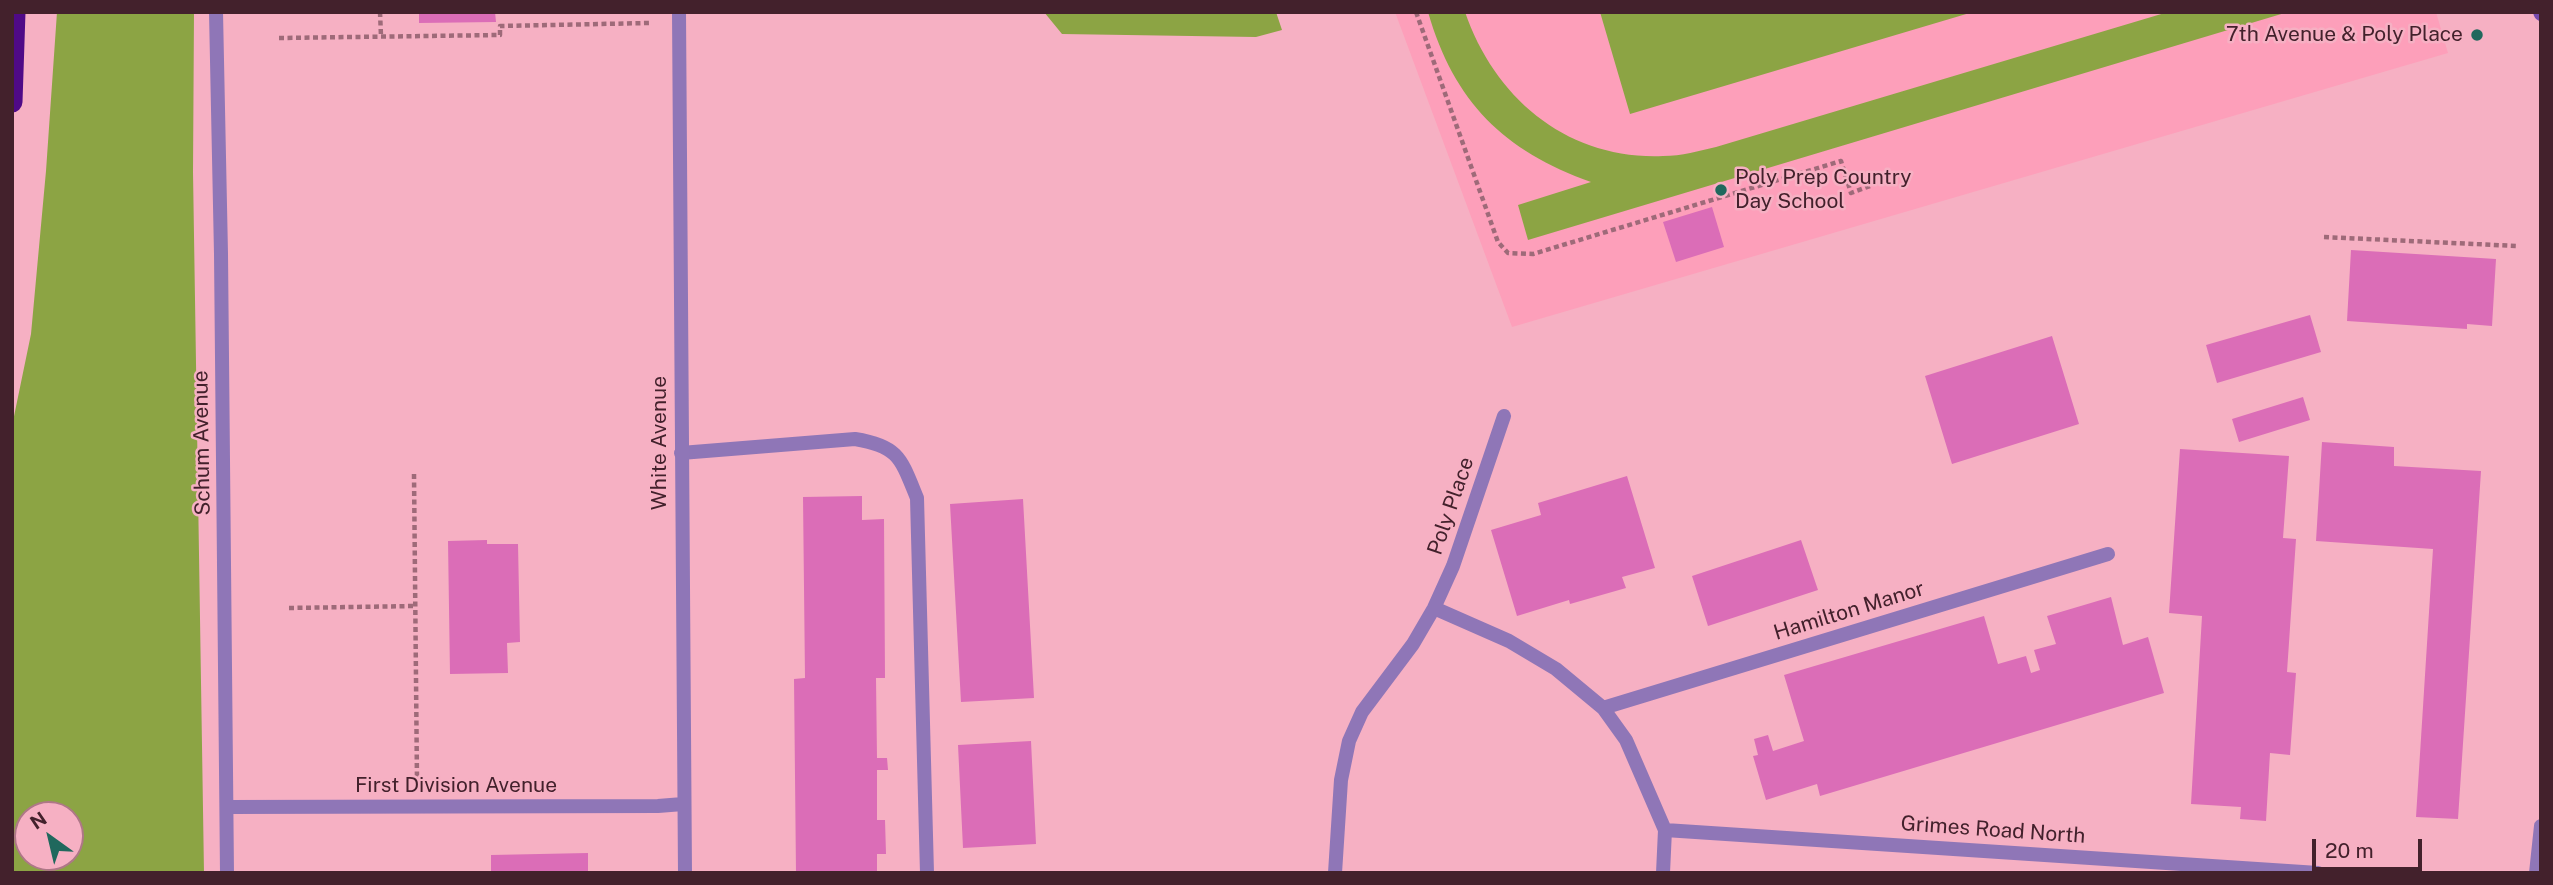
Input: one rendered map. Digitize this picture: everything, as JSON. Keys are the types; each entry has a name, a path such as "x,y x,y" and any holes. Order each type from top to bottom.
{"highway":[{"path":"12,102 15,12"}],"street":[{"name":"Schum Avenue","path":"216,12 227,873"},
{"name":"White Avenue","path":"679,12 685,873"},
{"name":"Poly Place","path":"1335,873 1341,780 1349,741 1362,712 1413,644 1434,608 1457,555 1504,416"},
{"path":"681,453 855,439 880,443 903,462 917,498 927,873"},
{"name":"Hamilton Manor","path":"1603,708 2108,554"},
{"path":"1434,608 1509,640 1556,669 1603,708 1626,740 1665,830 1663,873"},
{"name":"First Division Avenue","path":"228,807 684,804"},
{"path":"2536,873 2541,826"},
{"name":"Grimes Road North","path":"1665,830 2318,873"}],"path":[{"path":"380,12 381,36"},
{"path":"1416,12 1498,242 1508,253 1533,254 1841,161 1851,193 1870,186"},
{"path":"279,38 500,35 500,26 650,23"},
{"path":"2323,237 2517,246"},
{"path":"414,474 417,807"},
{"path":"289,608 415,606"}],"shaded area":[{"name":"Poly Prep Country Day School","path":"1395,12 2436,12 2448,53 1512,327"}],"green space":[{"path":"57,12 194,12 193,172 204,873 12,873 12,426 31,334"},
{"path":"1044,12 1276,12 1282,30 1256,37 1062,34"},
{"path":"1428,12 1465,12 1478,43 1495,72 1516,97 1540,118 1567,135 1596,147 1628,155 1663,156 1716,147 2168,12 2288,12 1528,240 1518,205 1591,182 1532,155 1487,119 1452,72"},
{"path":"1600,12 1973,12 1630,114"}],"building":[{"path":"419,12 495,12 496,22 419,23"},
{"path":"1712,207 1724,247 1676,262 1663,222"},
{"path":"2351,250 2496,259 2492,326 2467,324 2467,329 2347,321"},
{"path":"2310,315 2321,352 2217,383 2206,345"},
{"path":"2052,336 2079,424 1952,464 1925,376"},
{"path":"2303,397 2310,420 2239,442 2232,419"},
{"path":"2322,442 2394,447 2394,466 2481,471 2458,819 2416,817 2433,549 2316,541"},
{"path":"2180,449 2289,456 2283,538 2296,539 2287,672 2296,673 2290,755 2270,753 2266,821 2240,819 2241,807 2191,804 2202,616 2169,613"},
{"path":"1627,476 1655,568 1622,577 1626,588 1570,604 1569,600 1517,616 1491,530 1541,515 1538,503"},
{"path":"862,496 862,520 884,519 885,678 876,678 877,758 887,758 888,770 877,770 877,820 885,820 886,854 877,854 877,873 796,873 794,679 805,678 803,497"},
{"path":"1023,499 1034,698 961,702 950,504"},
{"path":"487,540 487,544 518,544 520,642 507,643 508,673 450,674 448,541"},
{"path":"1801,540 1818,590 1708,626 1692,576"},
{"path":"2111,597 2123,645 2148,637 2164,693 1820,796 1817,784 1766,800 1753,756 1758,755 1754,739 1768,735 1773,751 1804,741 1784,675 1984,616 1998,664 2026,656 2031,673 2040,670 2034,650 2056,644 2047,616"},
{"path":"1031,741 1036,844 963,848 958,745"},
{"path":"588,853 588,873 491,873 491,855"}],"place":[{"name":"7th Avenue & Poly Place","path":"2477,35"},
{"name":"Poly Prep Country Day School","path":"1721,190"}]}
